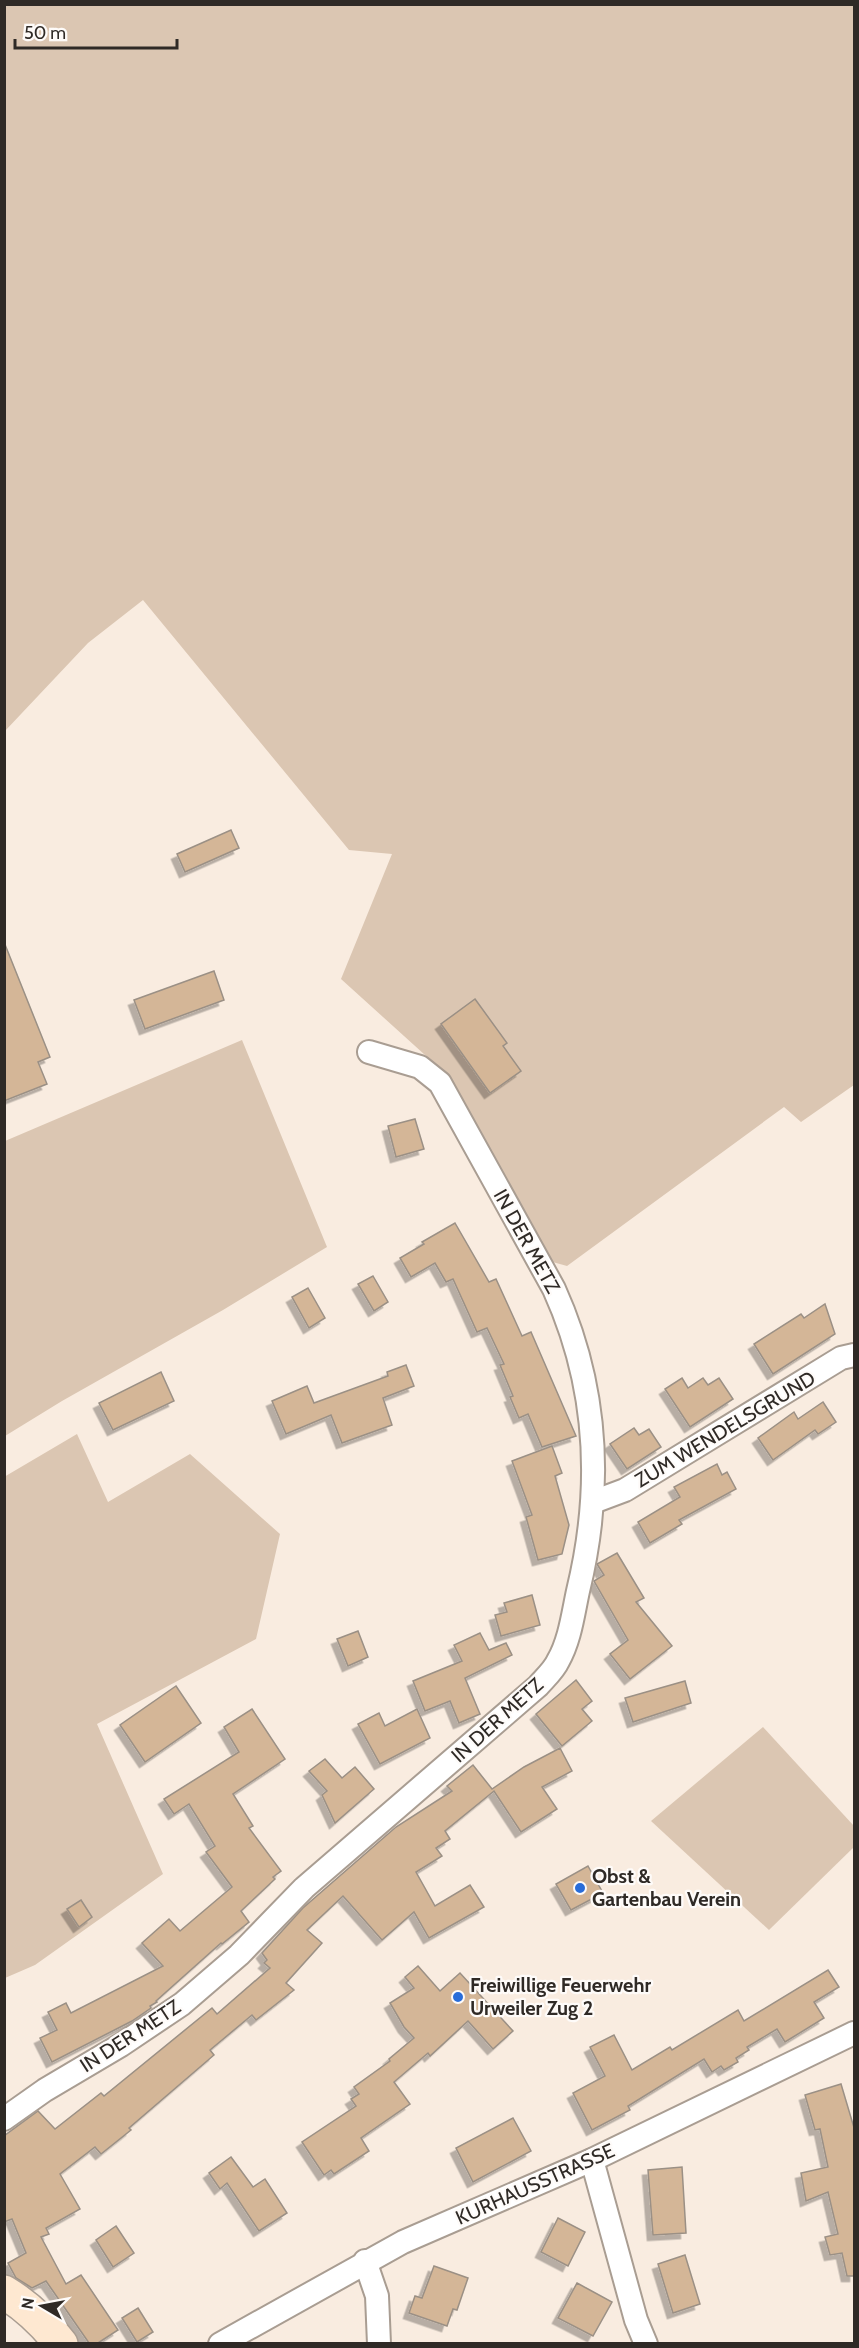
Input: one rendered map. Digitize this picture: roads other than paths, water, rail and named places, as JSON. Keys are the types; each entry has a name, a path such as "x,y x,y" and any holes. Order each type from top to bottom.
{"main road":[{"path":"4,2292 25,2305 61,2343"}],"street":[{"name":"IN DER METZ","path":"4,2120 45,2090 121,2045 182,2004 239,1954 304,1888 538,1686 558,1661 568,1635 583,1572 593,1502 588,1396 579,1355 566,1316 554,1288 440,1083 420,1067 369,1052"},
{"name":"ZUM WENDELSGRUND","path":"593,1502 625,1490 841,1358 855,1355"},
{"name":"KURHAUSSTRASSE","path":"220,2343 403,2242 592,2160 855,2033"},
{"path":"592,2160 636,2320 646,2343"},
{"path":"365,2261 377,2296 379,2343"}],"place":[{"name":"Obst & Gartenbau Verein","path":"580,1888"},
{"name":"Freiwillige Feuerwehr Urweiler Zug 2","path":"458,1997"}]}
